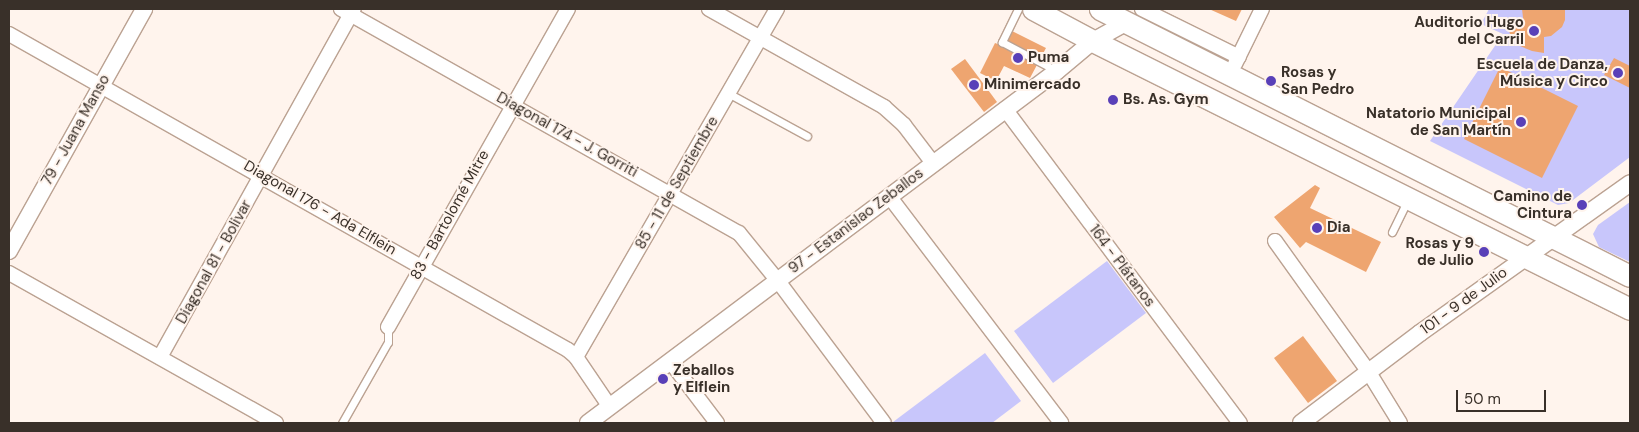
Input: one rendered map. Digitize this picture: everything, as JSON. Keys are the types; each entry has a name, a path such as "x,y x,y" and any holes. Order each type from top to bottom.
{"main road":[{"path":"1033,9 1093,41 1630,309"},
{"path":"1100,9 1136,13 1555,238 1630,276"}],"street":[{"name":"79 - Juana Manso","path":"9,251 144,9"},
{"name":"83 - Bartolomé Mitre","path":"388,327 512,104 568,9"},
{"path":"710,9 884,107 904,125 932,163"},
{"name":"85 - 11 de Septiembre","path":"576,357 777,9"},
{"path":"1234,66 1262,9"},
{"name":"Diagonal 174 - J. Gorriti","path":"349,11 738,233 778,280 884,423"},
{"name":"Diagonal 81 - Bolivar","path":"160,357 262,175 349,11"},
{"name":"97 - Estanislao Zeballos","path":"588,423 1057,71 1093,41 1136,13"},
{"name":"Diagonal 176 - Ada Elflein","path":"9,34 262,175 576,357 610,406"},
{"name":"164 - Plátanos","path":"1005,109 1240,423"},
{"name":"101 - 9 de Julio","path":"1301,423 1368,371 1416,329 1555,238 1630,183"},
{"path":"889,196 1062,423"},
{"path":"1275,241 1368,371 1400,423"},
{"path":"9,273 276,423"},
{"path":"670,361 717,423"}],"lane":[{"path":"1018,9 1002,42 1057,71"},
{"path":"728,93 807,136"},
{"path":"1392,232 1409,198"},
{"name":"83 - Bartolomé Mitre","path":"342,423 388,342 388,327"}],"shaded area":[{"path":"1489,9 1630,9 1630,157 1569,203 1558,205 1430,141 1503,34 1481,24"},
{"path":"1630,202 1630,262 1599,247 1593,234 1598,225"},
{"path":"1107,261 1146,313 1053,383 1014,331"},
{"path":"985,353 1021,401 992,423 893,422"}],"building":[{"path":"1209,9 1242,9 1236,21"},
{"name":"Auditorio Hugo del Carril","path":"1522,9 1565,9 1565,20 1562,27 1551,36 1544,37 1544,53 1520,46 1511,36 1506,24 1514,21 1518,29 1524,26"},
{"path":"1010,30 1046,48 1030,78 1004,66 996,81 980,73 995,43 1003,46"},
{"name":"Escuela de Danza, Música y Circo","path":"1614,58 1630,66 1630,88 1604,75"},
{"name":"Minimercado","path":"965,59 997,102 984,112 951,69"},
{"name":"Natatorio Municipal de San Martín","path":"1500,67 1578,106 1542,178 1464,139"},
{"name":"Dia","path":"1315,185 1320,188 1310,208 1381,242 1366,272 1306,242 1300,248 1274,217"},
{"path":"1303,336 1337,381 1308,403 1274,358"}],"place":[{"name":"Auditorio Hugo del Carril","path":"1534,31"},
{"name":"Puma","path":"1018,58"},
{"name":"Escuela de Danza, Música y Circo","path":"1618,73"},
{"name":"Rosas y San Pedro","path":"1271,81"},
{"name":"Minimercado","path":"974,85"},
{"name":"Bs. As. Gym","path":"1113,100"},
{"name":"Natatorio Municipal de San Martín","path":"1521,122"},
{"name":"Camino de Cintura","path":"1582,205"},
{"name":"Dia","path":"1317,228"},
{"name":"Rosas y 9 de Julio","path":"1484,252"},
{"name":"Zeballos y Elflein","path":"663,379"}]}
